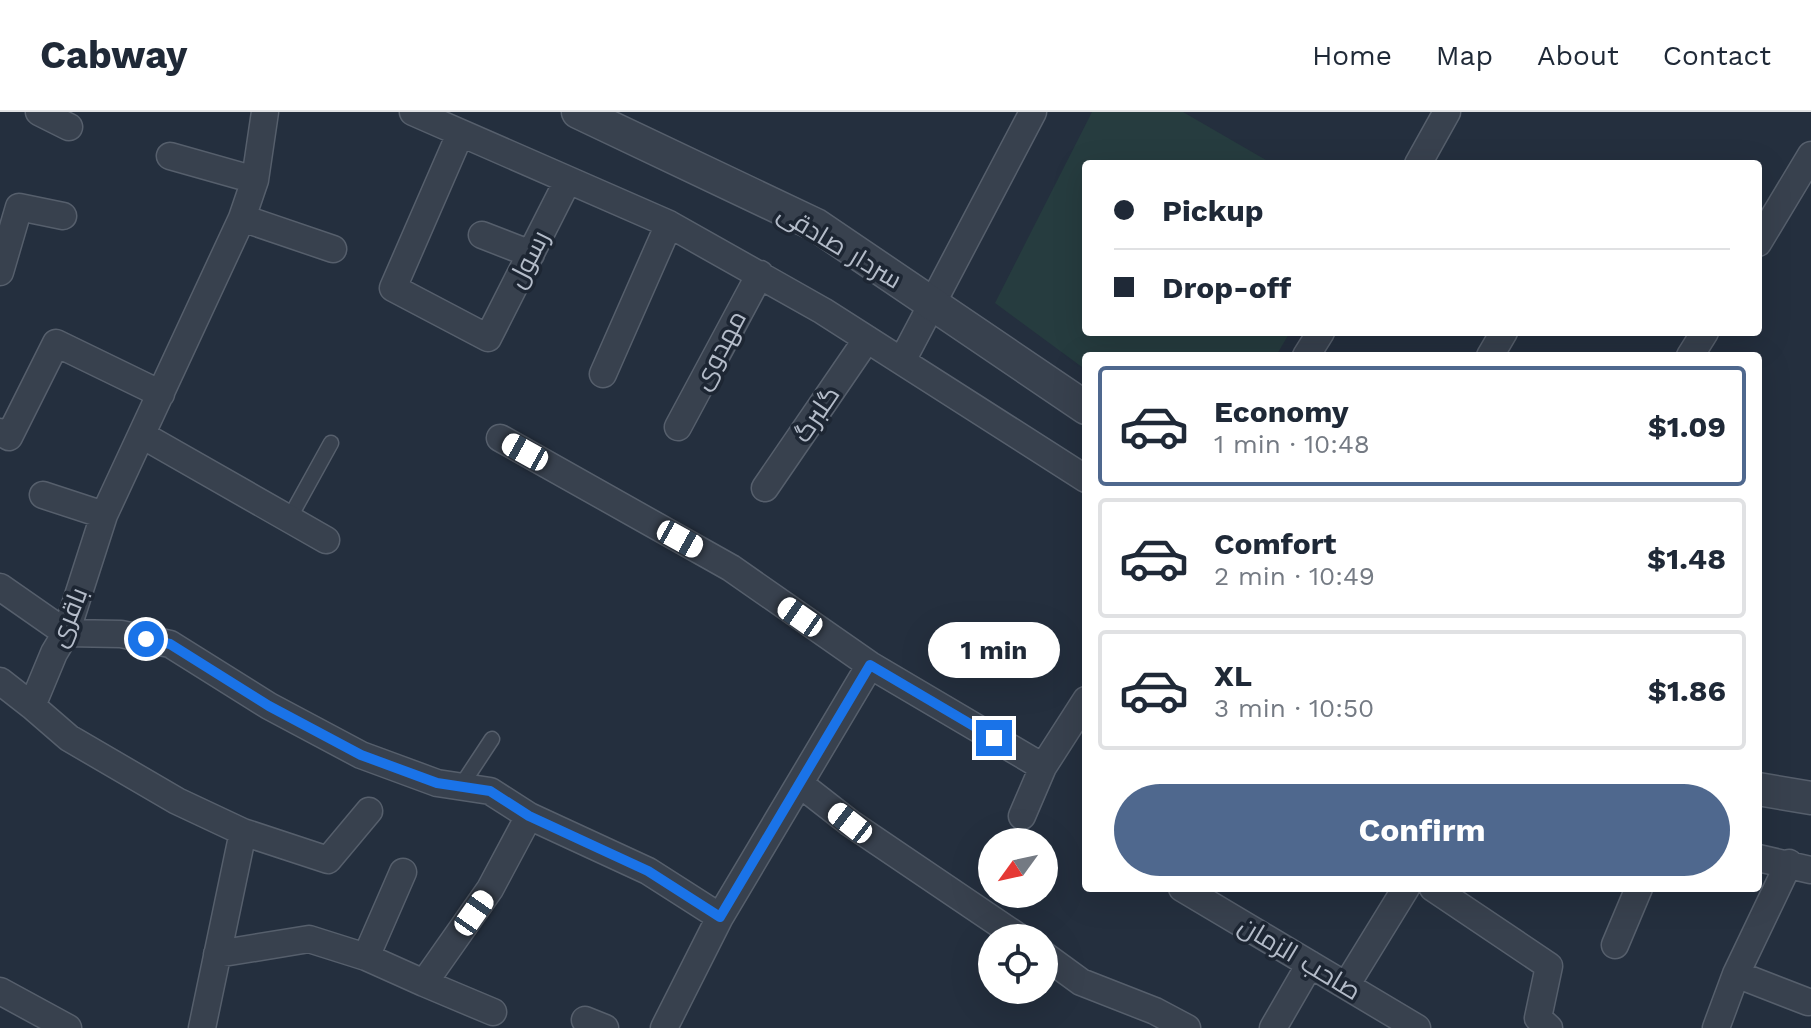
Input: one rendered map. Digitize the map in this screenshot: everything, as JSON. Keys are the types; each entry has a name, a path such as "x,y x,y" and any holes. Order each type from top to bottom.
{"street":[{"path":"39,112 69,127"},
{"name":"باقری","path":"32,706 54,653 66,633 104,515 242,218 255,180 265,112"},
{"path":"413,112 669,224 760,274 867,339 1082,476"},
{"name":"سردار صادقی","path":"578,112 816,225 1082,405"},
{"path":"902,361 1033,112"},
{"path":"1420,160 1447,112"},
{"name":"رسول","path":"460,134 393,288 488,338 568,180"},
{"path":"1762,236 1811,155"},
{"path":"170,156 255,180"},
{"path":"0,272 19,207 63,216"},
{"path":"242,218 333,249"},
{"path":"603,374 669,224"},
{"path":"482,235 531,254"},
{"name":"مهدوی","path":"678,427 760,274"},
{"name":"گلبرگ","path":"765,488 867,339"},
{"path":"0,432 9,437 56,343 161,394"},
{"path":"142,435 326,540"},
{"path":"500,438 731,568 870,665 1043,767"},
{"path":"43,495 104,515"},
{"path":"0,587 66,633 121,634 170,644 269,706 361,755 437,783 490,791 529,816 648,871 720,917"},
{"path":"664,1028 720,917 870,665"},
{"path":"0,681 69,738 177,801 243,832 328,860 369,811"},
{"path":"1022,816 1043,767 1082,713"},
{"path":"800,784 850,823 999,924"},
{"path":"1762,790 1811,798"},
{"path":"424,983 490,889 529,816"},
{"path":"202,1028 243,832"},
{"path":"1716,1028 1736,974 1800,867 1762,859"},
{"path":"366,957 403,872"},
{"name":"صاحب الزمان","path":"1189,892 1347,984 1385,1020 1417,1028"},
{"path":"1347,984 1404,892"},
{"path":"1439,892 1549,966 1538,1018 1549,1028"},
{"path":"1615,945 1637,892"},
{"path":"217,954 309,939 366,957 493,1012"},
{"path":"1273,1028 1310,964"},
{"path":"1058,965 1081,982 1155,1011 1187,1028"},
{"path":"1736,974 1808,1002"},
{"path":"0,991 68,1028"}],"lane":[{"path":"289,519 331,443"},
{"path":"461,786 492,739"}],"green space":[{"path":"1092,112 1183,112 1266,160 1082,160 1082,336 1288,336 1278,352 1082,352 1082,367 995,303"}],"route":[{"path":"146,639 170,644 269,706 361,755 437,783 490,791 529,816 648,871 720,917 870,665 994,738"}]}
